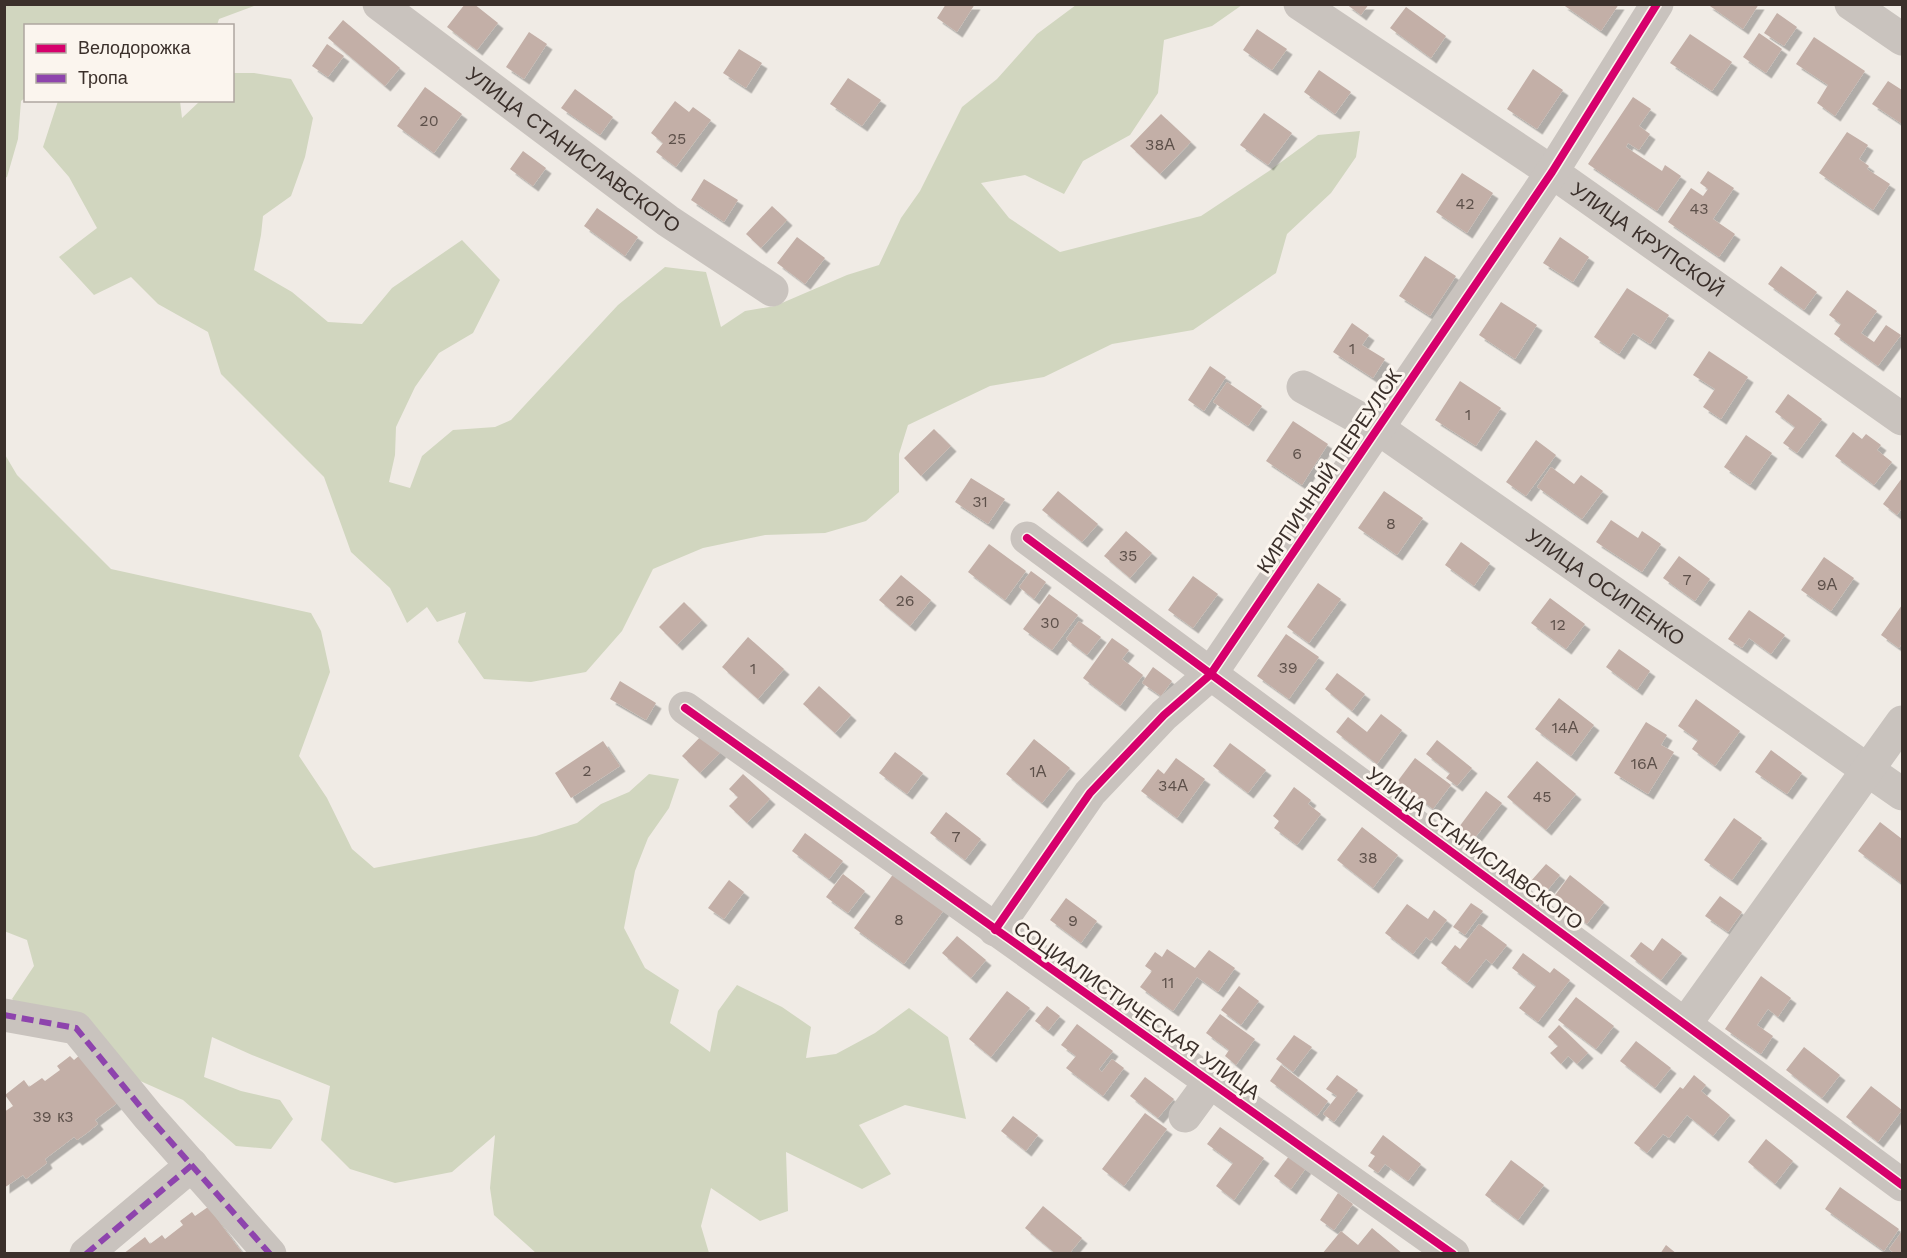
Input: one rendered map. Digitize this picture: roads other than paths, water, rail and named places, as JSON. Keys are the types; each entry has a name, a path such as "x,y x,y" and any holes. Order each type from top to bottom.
{"street":[{"name":"УЛИЦА СТАНИСЛАВСКОГО","path":"379,4 668,221 772,290"},
{"name":"УЛИЦА КРУПСКОЙ","path":"1300,4 1552,172 1902,419"},
{"name":"КИРПИЧНЫЙ ПЕРЕУЛОК","path":"995,930 1090,793 1164,715 1210,675 1552,172 1657,4"},
{"path":"1851,4 1902,39"},
{"name":"УЛИЦА ОСИПЕНКО","path":"1303,387 1379,429 1902,794"},
{"name":"УЛИЦА СТАНИСЛАВСКОГО","path":"1027,538 1210,675 1686,1023 1902,1185"},
{"name":"СОЦИАЛИСТИЧЕСКАЯ УЛИЦА","path":"685,708 1454,1254"},
{"path":"1686,1023 1902,722"},
{"path":"4,1015 76,1028 148,1116 270,1254"},
{"path":"1185,1116 1210,1082"},
{"path":"86,1254 192,1165"}]}
